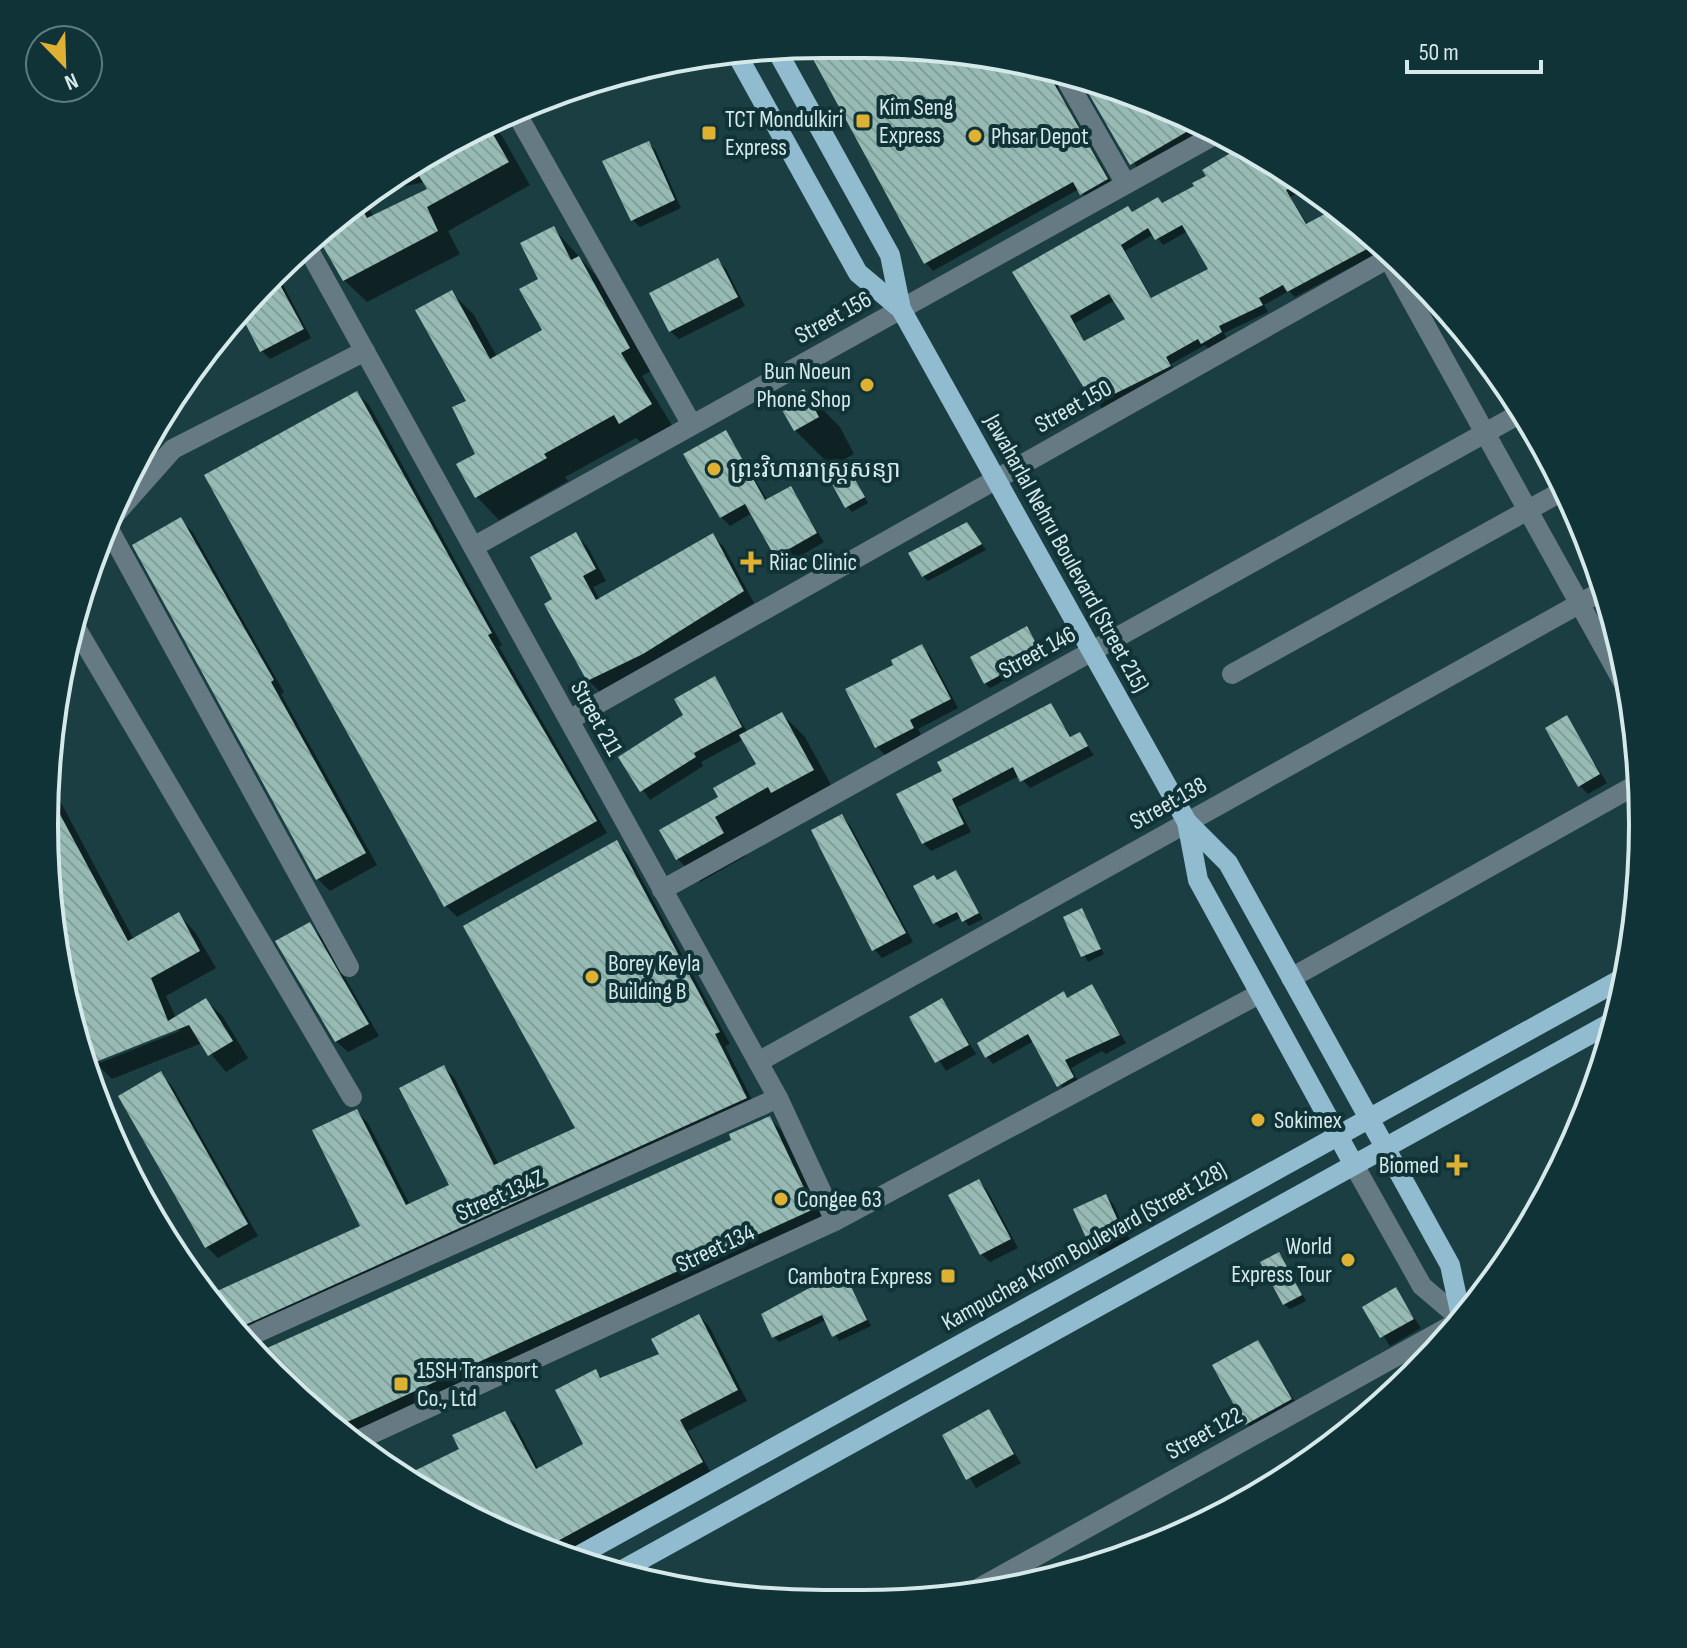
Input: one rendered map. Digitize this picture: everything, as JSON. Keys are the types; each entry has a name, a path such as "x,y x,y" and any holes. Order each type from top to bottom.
{"main road":[{"name":"Jawaharlal Nehru Boulevard (Street 215)","path":"782,60 890,255 901,309 1187,822 1228,863 1450,1265 1459,1305"},
{"name":"Jawaharlal Nehru Boulevard (Street 215)","path":"742,63 858,273 901,309"},
{"name":"Jawaharlal Nehru Boulevard (Street 215)","path":"1187,822 1198,880 1354,1165"},
{"name":"Kampuchea Krom Boulevard (Street 128)","path":"586,1552 1611,984"},
{"path":"631,1565 1601,1028"},
{"path":"913,1370 931,1401"}],"street":[{"path":"1070,87 1126,184"},
{"path":"521,121 692,425"},
{"name":"Street 156","path":"473,547 1206,139"},
{"name":"Street 211","path":"312,255 778,1098 835,1221"},
{"name":"Street 150","path":"569,720 1383,262"},
{"path":"1404,281 1611,660"},
{"path":"133,494 173,449 365,351"},
{"name":"Street 146","path":"662,890 1512,418"},
{"path":"1232,674 1555,495"},
{"path":"112,541 349,967"},
{"name":"Street 138","path":"758,1062 1593,595"},
{"path":"81,637 352,1097"},
{"path":"1291,978 1628,789"},
{"name":"Street 134","path":"365,1437 835,1221 1259,994"},
{"name":"Street 134Z","path":"253,1334 778,1098"},
{"name":"Jawaharlal Nehru Boulevard (Street 215)","path":"1354,1165 1422,1286 1453,1312"},
{"name":"Street 122","path":"998,1577 1432,1337"}],"building":[{"name":"Phsar Depot","path":"813,58 913,60 963,65 1053,82 1108,179 1080,195 1073,182 924,264"},
{"path":"1088,92 1188,131 1130,165"},
{"path":"493,134 509,162 427,207 438,231 343,281 322,245 364,212 367,218 427,189 418,175"},
{"path":"649,141 675,200 631,221 602,161"},
{"path":"1231,153 1290,188 1286,190 1306,224 1326,214 1367,249 1287,292 1283,285 1259,298 1263,305 1219,326 1222,332 1201,344 1198,339 1166,357 1171,366 1094,404 1012,272 1128,206 1132,212 1158,197 1162,203 1206,176 1202,170","holes":["1182,225 1208,269 1151,298 1121,245 1148,228 1155,240","1109,294 1125,319 1084,341 1070,316"]},
{"path":"554,226 571,260 579,256 630,348 621,353 652,404 619,424 614,415 544,454 547,458 475,498 456,464 475,454 452,407 466,401 415,310 452,290 490,359 542,330 519,289 538,279 520,243"},
{"path":"718,258 738,297 669,332 649,293"},
{"path":"280,284 304,329 260,352 245,323"},
{"path":"804,389 819,417 794,431 778,403"},
{"path":"357,391 492,633 488,635 597,821 444,907 204,475"},
{"path":"726,430 765,500 791,486 817,533 775,557 745,504 720,518 683,454"},
{"path":"846,464 865,497 845,508 827,475"},
{"path":"181,517 274,680 271,682 366,853 316,880 132,545"},
{"path":"967,522 982,544 922,577 908,553"},
{"path":"576,532 596,569 583,576 596,600 713,533 744,591 643,654 587,681 544,604 552,599 530,557"},
{"path":"1027,626 1041,653 984,684 970,657"},
{"path":"922,644 951,699 910,720 914,728 875,748 845,689 893,665 891,660"},
{"path":"715,676 742,727 694,753 696,757 640,792 618,757 683,715 674,699"},
{"path":"1051,703 1070,737 1080,732 1088,746 1020,782 1013,767 952,799 964,824 922,844 896,794 942,771 937,762"},
{"path":"782,712 814,770 771,793 768,787 715,817 724,833 676,860 659,830 718,797 713,788 756,764 739,735"},
{"path":"1567,715 1600,774 1578,787 1545,728"},
{"path":"58,812 128,941 179,912 200,951 151,978 168,1021 206,998 233,1041 208,1056 189,1025 96,1062 84,1022 65,924"},
{"path":"842,814 906,933 872,951 811,830"},
{"path":"617,840 720,1032 715,1034 747,1098 245,1325 217,1291 360,1226 312,1130 357,1109 406,1205 449,1185 399,1088 444,1065 494,1165 575,1128 463,926"},
{"path":"956,870 979,913 962,922 957,912 933,924 913,886 934,875 937,880"},
{"path":"1082,908 1101,949 1081,957 1063,917"},
{"path":"310,922 369,1024 335,1042 275,941"},
{"path":"1092,984 1120,1035 1065,1060 1074,1077 1057,1087 1028,1034 985,1058 977,1043 1064,991 1067,998"},
{"path":"942,998 969,1045 935,1063 909,1017"},
{"path":"161,1071 248,1224 205,1248 118,1096"},
{"path":"770,1116 814,1209 346,1422 266,1349 731,1140 729,1134"},
{"path":"979,1179 1011,1239 980,1255 948,1195"},
{"path":"1106,1194 1125,1236 1092,1251 1073,1209"},
{"path":"1279,1252 1302,1295 1283,1305 1260,1262"},
{"path":"843,1270 867,1320 832,1337 822,1315 772,1338 761,1314"},
{"path":"1396,1287 1414,1319 1380,1338 1362,1307"},
{"path":"699,1314 738,1390 680,1420 703,1462 557,1541 485,1511 414,1471 459,1449 452,1435 505,1411 536,1469 583,1444 555,1390 596,1369 600,1378 659,1354 651,1339"},
{"path":"1258,1340 1292,1399 1245,1425 1212,1365"},
{"path":"989,1409 1014,1454 966,1480 942,1435"}],"place":[{"name":"Kim Seng Express","path":"863,121"},
{"name":"TCT Mondulkiri Express","path":"709,133"},
{"name":"Phsar Depot","path":"975,136"},
{"name":"Bun Noeun Phone Shop","path":"867,385"},
{"name":"ព្រះវិហាររាស្ត្រសន្យា","path":"714,469"},
{"name":"Riiac Clinic","path":"751,562"},
{"name":"Borey Keyla Building B","path":"592,977"},
{"name":"Sokimex","path":"1258,1120"},
{"name":"Biomed","path":"1457,1165"},
{"name":"Congee 63","path":"781,1199"},
{"name":"World Express Tour","path":"1348,1260"},
{"name":"Cambotra Express","path":"948,1276"},
{"name":"15SH Transport Co., Ltd","path":"401,1384"}]}
